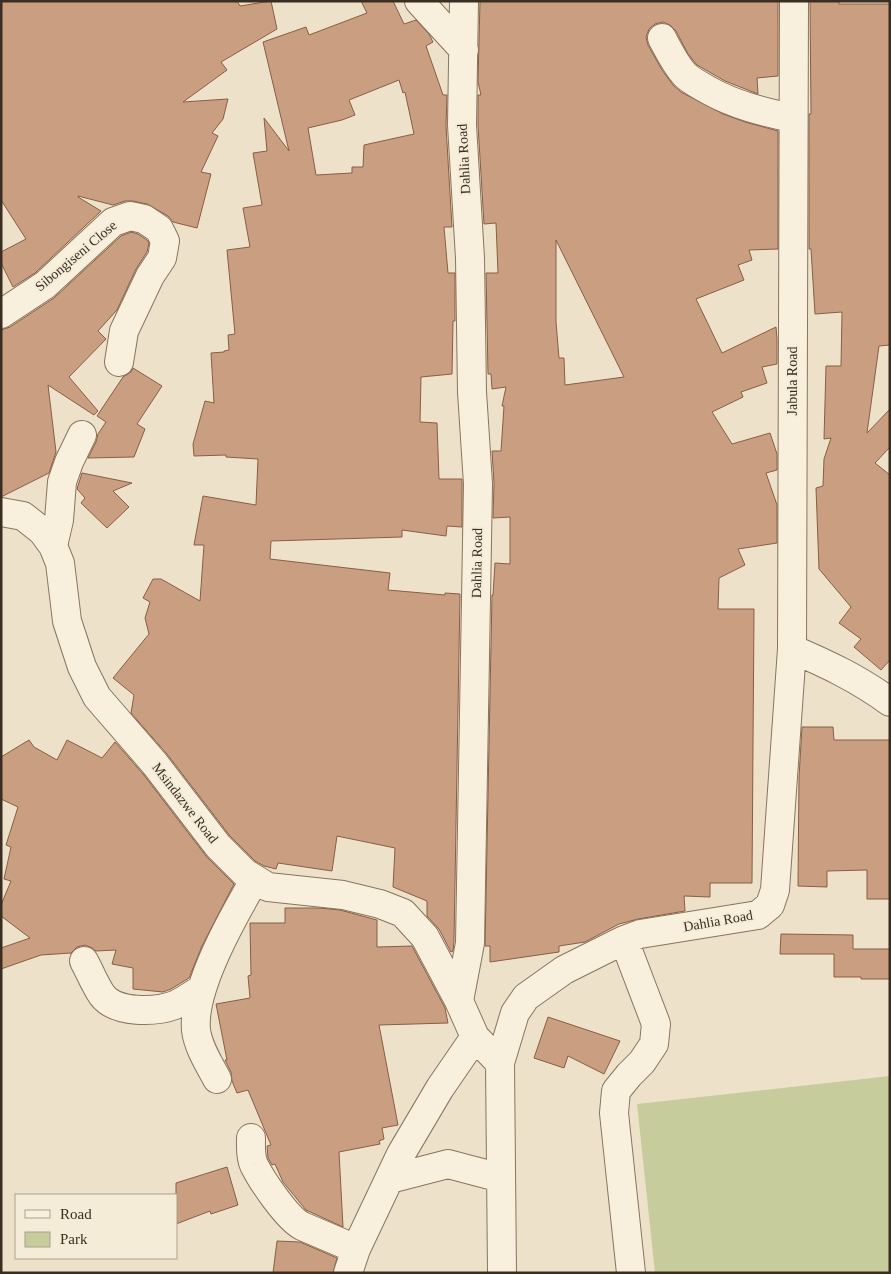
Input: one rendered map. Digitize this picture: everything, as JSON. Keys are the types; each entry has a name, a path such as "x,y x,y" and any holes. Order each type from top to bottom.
{"street":[{"path":"419,1 464,50"},
{"name":"Dahlia Road","path":"460,1000 470,943 478,484 472,392 470,258 462,125 464,1"},
{"name":"Jabula Road","path":"792,649 794,1"},
{"path":"662,38 678,65 697,84 739,105 757,111 793,118"},
{"name":"Sibongiseni Close","path":"1,314 45,285 113,222 130,216 144,219 159,229 165,241 162,258 142,291 124,331 119,362"},
{"path":"53,546 59,520 62,482 82,435"},
{"name":"Msindazwe Road","path":"1,512 23,516 42,531 53,546 60,563 67,621 82,667 97,697 155,764 218,846 245,873 268,887 343,895 380,904 404,913 425,937 460,1000"},
{"path":"792,649 868,685 890,702"},
{"name":"Dahlia Road","path":"502,1273 500,1063 515,1012 526,997 542,984 564,970 624,940 640,934 758,914 770,904 775,890 792,649"},
{"path":"217,1079 202,1050 196,1031 196,1016 202,989 230,921 255,879"},
{"path":"624,940 656,1024 654,1044 642,1062 628,1074 616,1091 614,1113 631,1273"},
{"path":"84,961 103,996 114,1005 130,1009 154,1010 176,1005 202,989"},
{"path":"460,1000 475,1037 500,1063"},
{"path":"251,1138 250,1154 254,1165 288,1215 295,1223 352,1261 401,1154 440,1088 475,1037"},
{"path":"390,1179 448,1164 501,1178"}],"green space":[{"path":"890,1076 890,1273 655,1273 637,1104"}],"building":[{"path":"1,1 237,1 240,6 271,1 277,29 221,62 227,70 183,102 228,99 223,119 212,133 218,136 201,172 211,174 197,228 173,222 168,216 147,204 125,201 113,205 78,196 101,211 35,273 13,287 1,263 1,252 26,239 1,200"},
{"path":"361,1 393,1 404,24 416,20 429,34 433,42 426,46 443,95 447,95 446,126 452,227 444,227 448,273 455,273 452,374 421,377 420,422 437,423 439,479 462,479 462,527 447,526 446,536 402,530 402,537 271,541 270,559 390,573 388,590 445,595 445,593 460,594 454,941 453,951 451,952 439,929 427,916 427,901 393,887 395,848 337,836 332,871 278,863 276,869 255,861 230,836 167,754 131,713 134,695 113,678 149,634 145,618 150,602 143,598 153,579 161,579 200,601 204,545 194,545 203,496 256,505 258,459 226,457 226,455 194,456 193,444 205,401 214,403 211,353 229,350 228,335 235,334 227,250 250,247 243,208 262,205 253,153 267,151 264,118 289,151 263,42 306,27 309,35 367,13","holes":["399,80 403,93 405,92 414,134 364,145 363,167 352,167 352,173 316,175 308,128 355,115 349,100"]},
{"path":"480,1 778,1 778,76 757,78 758,94 725,81 697,65 688,54 676,31 670,25 663,22 655,24 649,29 646,37 648,45 662,70 681,92 723,114 778,131 778,249 749,250 752,260 738,265 744,280 696,299 722,353 776,327 777,364 762,367 767,383 741,392 743,397 712,412 732,444 770,433 777,454 777,470 766,473 777,505 777,543 738,549 745,565 719,578 718,609 754,609 752,883 710,883 710,897 684,896 685,911 619,924 585,942 559,946 559,952 490,962 490,946 485,946 492,595 495,563 510,564 510,517 493,518 494,483 492,451 501,451 504,406 502,406 506,387 492,389 491,374 488,374 486,273 498,273 496,223 484,224 478,125 478,95 481,95 478,82","holes":["556,240 624,377 565,385 564,358 559,358 556,322"]},
{"path":"810,1 839,1 839,4 890,4 890,345 879,346 867,433 890,409 890,447 875,463 890,475 890,660 881,670 854,647 861,639 839,623 851,607 819,569 816,488 823,486 824,459 831,438 824,439 826,366 841,366 842,312 815,314 811,249 809,249"},
{"path":"131,232 147,240 149,243 147,252 136,269 117,310 98,331 106,339 69,377 98,411 94,415 48,385 56,452 49,473 1,497 1,330 10,327 54,298 121,236"},
{"path":"133,368 162,386 137,424 145,429 134,457 88,458 98,434 106,422 97,416 123,377 131,372"},
{"path":"82,473 132,483 113,491 129,507 107,528 81,503 85,498 77,489"},
{"path":"802,727 833,727 834,740 890,740 890,899 867,899 867,870 827,871 827,887 798,886 799,777"},
{"path":"29,740 34,747 57,760 67,740 102,758 115,742 143,774 206,856 234,884 202,946 189,978 163,992 133,989 133,968 112,964 116,950 96,951 85,945 77,947 71,953 41,955 1,969 1,948 30,938 1,916 1,905 11,881 4,879 11,847 6,845 18,807 1,799 1,757"},
{"path":"285,908 340,910 377,920 377,947 412,946 445,1008 448,1023 379,1025 398,1125 382,1128 384,1139 379,1141 380,1144 339,1152 343,1227 306,1210 283,1182 275,1164 272,1165 268,1158 267,1146 271,1145 248,1090 237,1093 232,1081 231,1072 225,1060 227,1060 216,1004 250,998 248,976 251,975 250,923 285,923"},
{"path":"781,934 853,935 853,949 890,949 890,979 834,977 834,954 780,954"},
{"path":"548,1017 620,1041 604,1074 568,1056 564,1068 534,1058"},
{"path":"227,1167 238,1205 211,1214 210,1211 178,1223 176,1183"},
{"path":"277,1241 300,1242 337,1258 333,1273 273,1273"}]}
